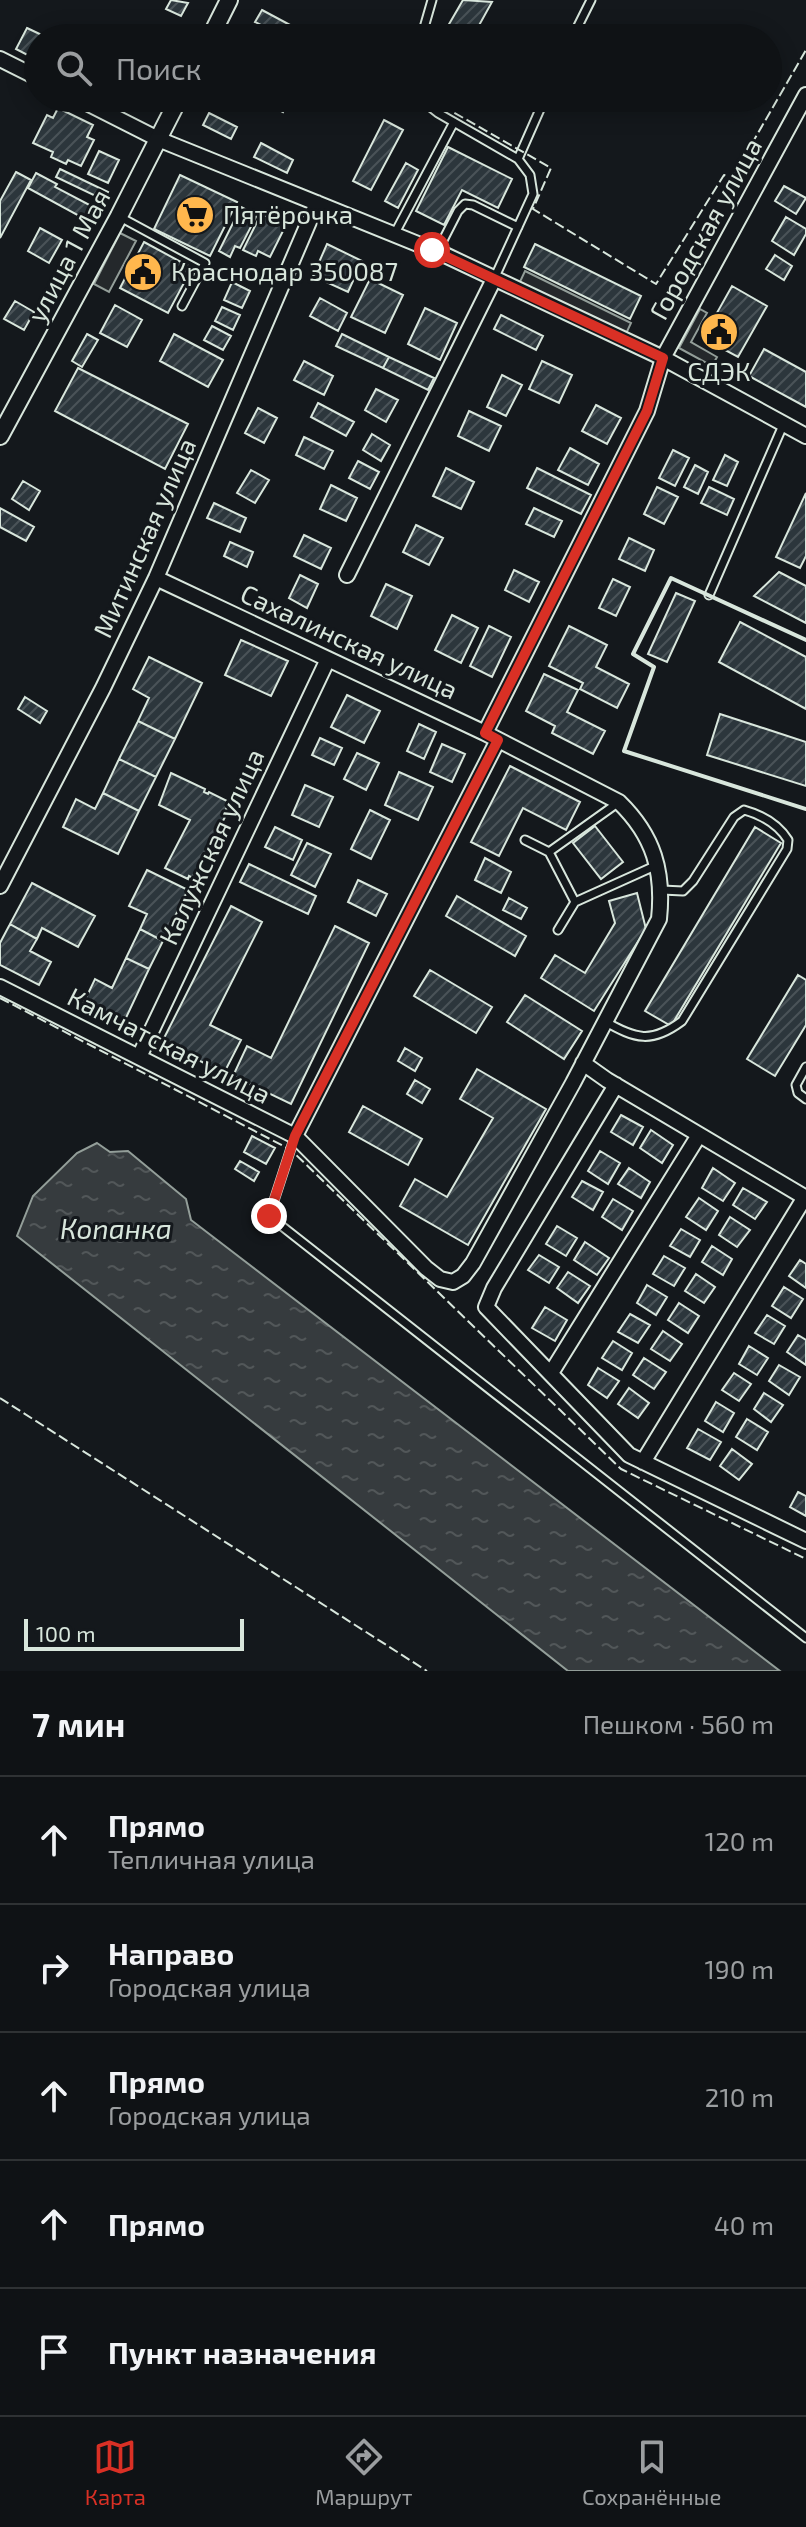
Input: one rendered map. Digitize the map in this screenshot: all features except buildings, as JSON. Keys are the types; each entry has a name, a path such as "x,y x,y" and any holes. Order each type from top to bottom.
{"street":[{"path":"217,24 229,0"},
{"path":"0,59 24,71"},
{"name":"Городская улица","path":"295,1136 492,737 647,411 663,358 806,95"},
{"path":"105,112 158,139 437,252 663,358 806,436"},
{"name":"улица 1 Мая","path":"0,436 172,112"},
{"name":"Митинская улица","path":"0,886 103,688 156,578 311,200"},
{"path":"347,575 494,279"},
{"name":"Сахалинская улица","path":"156,578 492,737 619,802 637,820 651,846 662,890 659,919 473,1263 463,1276 453,1282"},
{"name":"Калужская улица","path":"139,1057 328,659"},
{"name":"Камчатская улица","path":"0,987 295,1136 426,1268 440,1279 453,1282"},
{"path":"583,1063 805,1198 643,1462"},
{"path":"616,1085 494,1288 486,1307 629,1455 806,1541"},
{"path":"551,1373 699,1135"}],"lane":[{"path":"425,24 432,0"},
{"path":"579,24 591,0"},
{"path":"436,112 518,159 530,175 533,194 494,279"},
{"path":"518,159 539,112"},
{"path":"395,234 454,122"},
{"path":"437,252 458,211 465,204 518,227"},
{"path":"119,216 205,263 182,306"},
{"path":"709,595 784,423"},
{"path":"549,852 619,802"},
{"path":"604,1021 628,1035 642,1037 655,1036 682,1021 787,849 788,840 781,829 756,813 744,810 734,817 693,881 683,891 662,890"},
{"path":"525,840 549,852 575,902"},
{"path":"558,930 575,902 657,865"},
{"path":"806,1067 796,1085 798,1093 806,1099"},
{"path":"295,1136 269,1216 806,1638"}],"shaded area":[{"path":"120,233 136,241 109,292 94,284"},
{"path":"525,271 631,323 624,338 518,286"},
{"path":"700,309 707,313 691,342 717,357 712,366 679,348"}],"water":[{"name":"Копанка","path":"97,1143 110,1152 128,1151 186,1199 191,1220 780,1671 568,1671 17,1236 33,1196 77,1153"}],"fence":[{"path":"782,92 806,50"},
{"path":"453,112 551,168 533,209 656,284 724,175 732,178 770,112"},
{"path":"0,998 291,1150 621,1469 806,1559"},
{"path":"0,1398 427,1671"}],"wall":[{"path":"806,640 671,578 633,654 654,667 624,751 806,809"}],"place":[{"name":"Пятёрочка","path":"195,215"},
{"name":"Краснодар 350087","path":"143,272"},
{"name":"СДЭК","path":"719,332"}],"route":[{"path":"269,1216 295,1136 498,740 485,733 647,411 663,358 432,250"}]}
